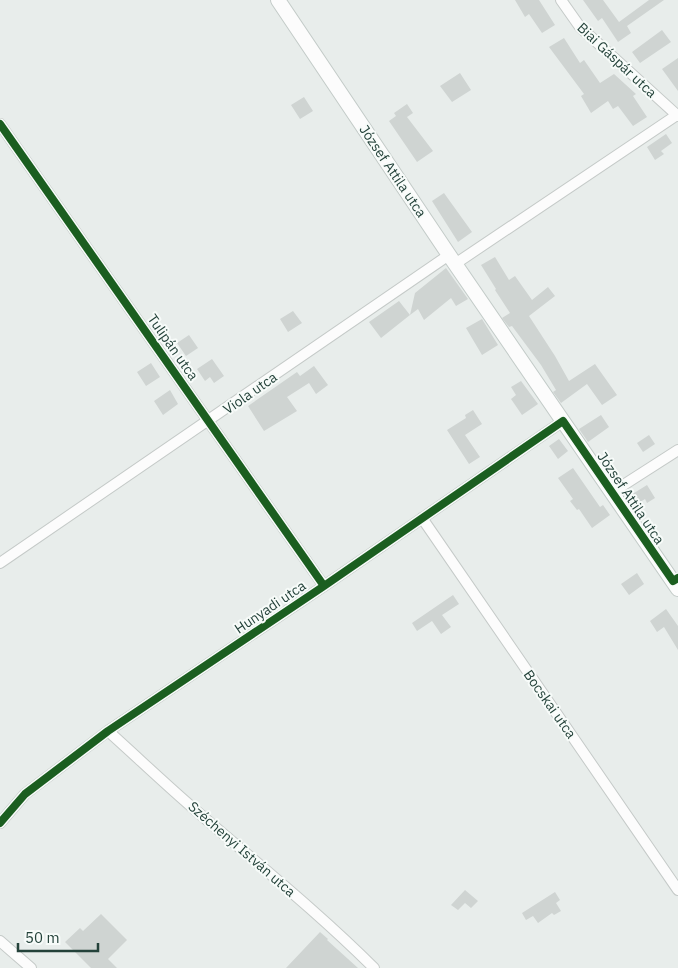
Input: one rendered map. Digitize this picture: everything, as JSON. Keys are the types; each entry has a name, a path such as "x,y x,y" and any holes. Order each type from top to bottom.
{"street":[{"name":"József Attila utca","path":"278,0 452,260 676,583"},
{"name":"Biai Gáspár utca","path":"561,0 580,27 677,116"},
{"name":"Viola utca","path":"0,563 209,420 452,260 677,116"},
{"name":"Tulipán utca","path":"0,124 324,586"},
{"name":"Hunyadi utca","path":"0,823 25,794 108,731 324,586 563,421"},
{"path":"612,493 678,450"},
{"name":"Bocskai utca","path":"422,518 678,890"},
{"name":"Széchenyi István utca","path":"108,731 192,808 278,880 374,968"},
{"path":"0,941 31,968"}],"building":[{"path":"515,0 539,0 555,25 542,33 529,14 525,17"},
{"path":"583,0 603,0 619,22 649,0 664,0 627,26 631,33 618,42 602,18 598,21"},
{"path":"662,30 671,42 640,63 632,52"},
{"path":"564,38 580,63 584,60 600,83 614,74 636,94 633,96 647,117 633,126 618,106 613,109 608,101 591,113 581,96 584,94 549,47"},
{"path":"678,58 678,91 662,69"},
{"path":"460,73 471,90 452,102 440,86"},
{"path":"304,97 313,111 300,119 291,105"},
{"path":"407,104 413,113 407,117 433,151 417,162 389,121 396,116 394,113"},
{"path":"666,134 672,143 661,151 664,154 655,160 647,147"},
{"path":"444,193 472,232 458,242 432,201"},
{"path":"495,257 509,280 515,276 532,300 548,287 555,296 529,316 569,381 595,364 617,395 602,405 587,384 561,403 553,392 556,390 541,365 512,326 509,327 502,318 510,313 481,265"},
{"path":"446,268 468,299 456,306 451,298 424,320 418,309 410,315 415,293"},
{"path":"399,301 410,315 381,338 369,322"},
{"path":"293,311 302,323 288,332 280,319"},
{"path":"482,319 498,345 482,355 466,328"},
{"path":"189,335 198,348 186,356 177,343"},
{"path":"212,359 224,376 214,383 210,377 205,381 197,369"},
{"path":"151,363 160,377 146,386 137,372"},
{"path":"314,366 328,385 316,394 309,383 287,397 297,411 264,431 248,406 297,372 300,376"},
{"path":"521,381 538,404 522,415 511,399 516,395 511,387"},
{"path":"170,390 178,404 163,415 154,401"},
{"path":"473,410 482,424 465,435 480,457 469,464 447,430 466,418 465,415"},
{"path":"601,415 609,427 588,442 579,429"},
{"path":"649,435 655,444 643,452 637,443"},
{"path":"559,439 568,451 558,459 549,446"},
{"path":"573,468 600,507 603,505 610,515 592,528 579,509 577,510 570,501 573,499 558,478"},
{"path":"647,485 655,498 647,503 645,499 632,507 626,498"},
{"path":"637,573 644,584 629,595 621,584"},
{"path":"453,595 459,604 442,615 451,627 441,634 432,621 417,631 412,623"},
{"path":"666,609 678,626 678,650 664,627 657,632 650,621"},
{"path":"465,890 478,901 471,908 465,903 458,910 451,905"},
{"path":"555,892 560,900 556,903 561,911 554,915 552,913 538,923 533,916 526,920 522,913"},
{"path":"101,914 127,940 108,959 117,968 91,968 65,942 80,928 83,931"},
{"path":"320,932 327,940 358,968 286,968"}],"cycle path":[{"path":"0,124 324,586"},
{"path":"0,823 25,794 108,731 324,586 563,421 673,581 678,578"}]}
